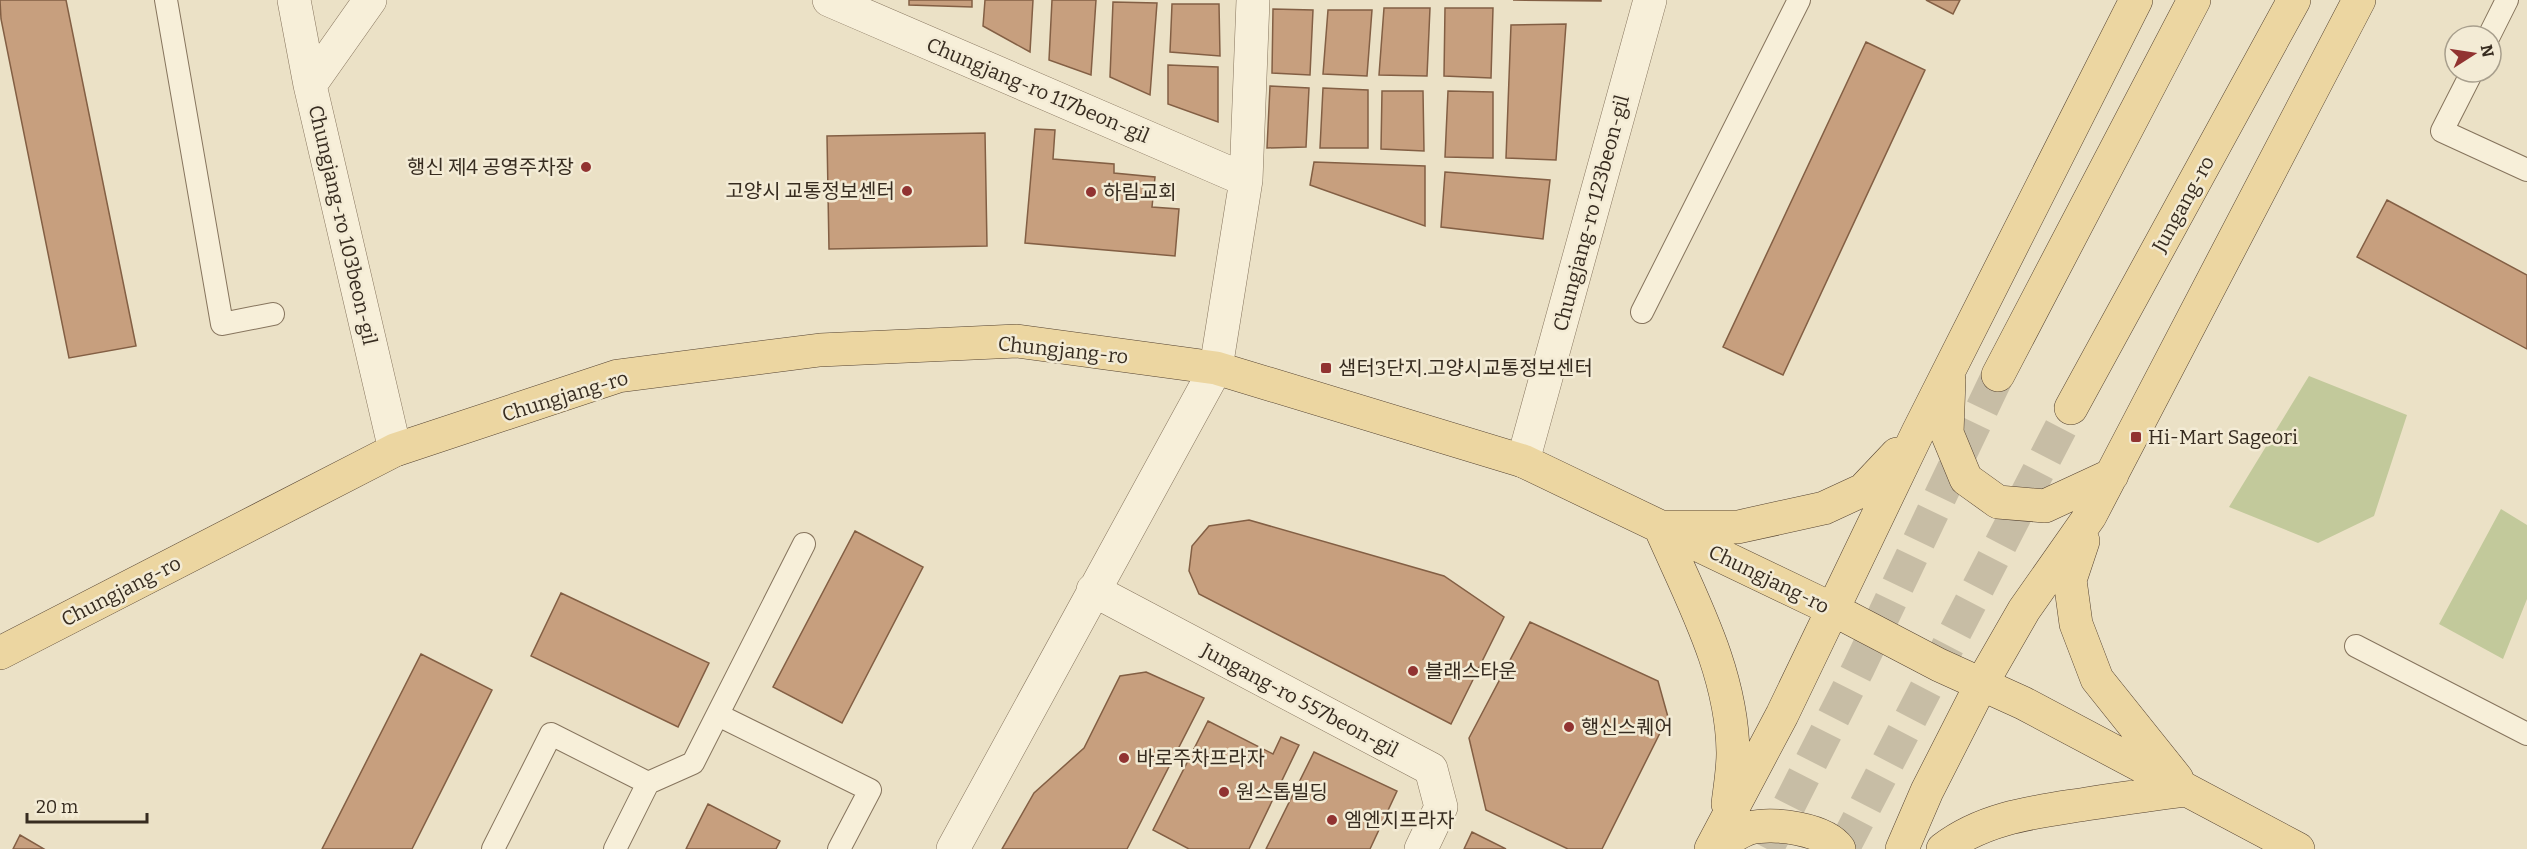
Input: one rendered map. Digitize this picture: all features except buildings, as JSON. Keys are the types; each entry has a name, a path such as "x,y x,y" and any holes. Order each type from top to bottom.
{"main road":[{"path":"1712,849 1782,715 1949,369 2136,0"},
{"path":"1998,375 2194,0"},
{"name":"Jungang-ro","path":"2071,408 2294,0"},
{"path":"1902,849 1927,791 1982,683 2024,610 2090,516 2359,0"},
{"name":"Chungjang-ro","path":"0,653 395,450 618,376 820,350 1017,341 1216,368 1523,461 1832,609 1939,665 1982,683 2298,849"},
{"path":"1949,369 1947,433 1966,479 1998,502 2045,506 2112,475"},
{"path":"1727,818 1733,753 1726,695 1713,647 1660,527 1738,527 1824,508 1863,490 1918,432"},
{"path":"2090,516 2070,580 2076,624 2097,680 2186,789"},
{"path":"1943,849 1973,830 2030,812 2186,789"},
{"path":"1712,849 1750,828 1792,827 1833,841 1839,849"}],"street":[{"name":"Chungjang-ro 103beon-gil","path":"294,0 310,85 395,450"},
{"path":"310,85 370,0"},
{"name":"Chungjang-ro 117beon-gil","path":"829,0 890,13 1246,180"},
{"path":"953,849 1216,368 1246,180 1253,0"},
{"name":"Chungjang-ro 123beon-gil","path":"1523,461 1650,0"},
{"name":"Jungang-ro 557beon-gil","path":"1093,590 1431,769 1441,807 1421,849"}],"lane":[{"path":"166,0 222,324 273,314"},
{"path":"1642,312 1798,0"},
{"path":"2495,24 2507,0"},
{"path":"2466,84 2442,130 2527,170"},
{"path":"615,849 648,783 693,763 804,544"},
{"path":"2356,646 2527,734"},
{"path":"718,715 870,790 839,849"},
{"path":"494,849 551,735 648,783"}],"green space":[{"path":"2309,376 2407,415 2374,516 2318,543 2229,507"},
{"path":"2501,509 2527,525 2527,599 2503,659 2439,624"}],"tunnel":[{"path":"1767,849 1859,667 1998,375"},
{"path":"1843,849 2071,408"}],"place":[{"name":"행신 제4 공영주차장","path":"586,167"},
{"name":"고양시 교통정보센터","path":"907,191"},
{"name":"하림교회","path":"1091,192"},
{"name":"샘터3단지.고양시교통정보센터","path":"1326,368"},
{"name":"Hi-Mart Sageori","path":"2136,437"},
{"name":"블래스타운","path":"1413,671"},
{"name":"행신스퀘어","path":"1569,727"},
{"name":"바로주차프라자","path":"1124,758"},
{"name":"원스톱빌딩","path":"1224,792"},
{"name":"엠엔지프라자","path":"1332,820"}]}
